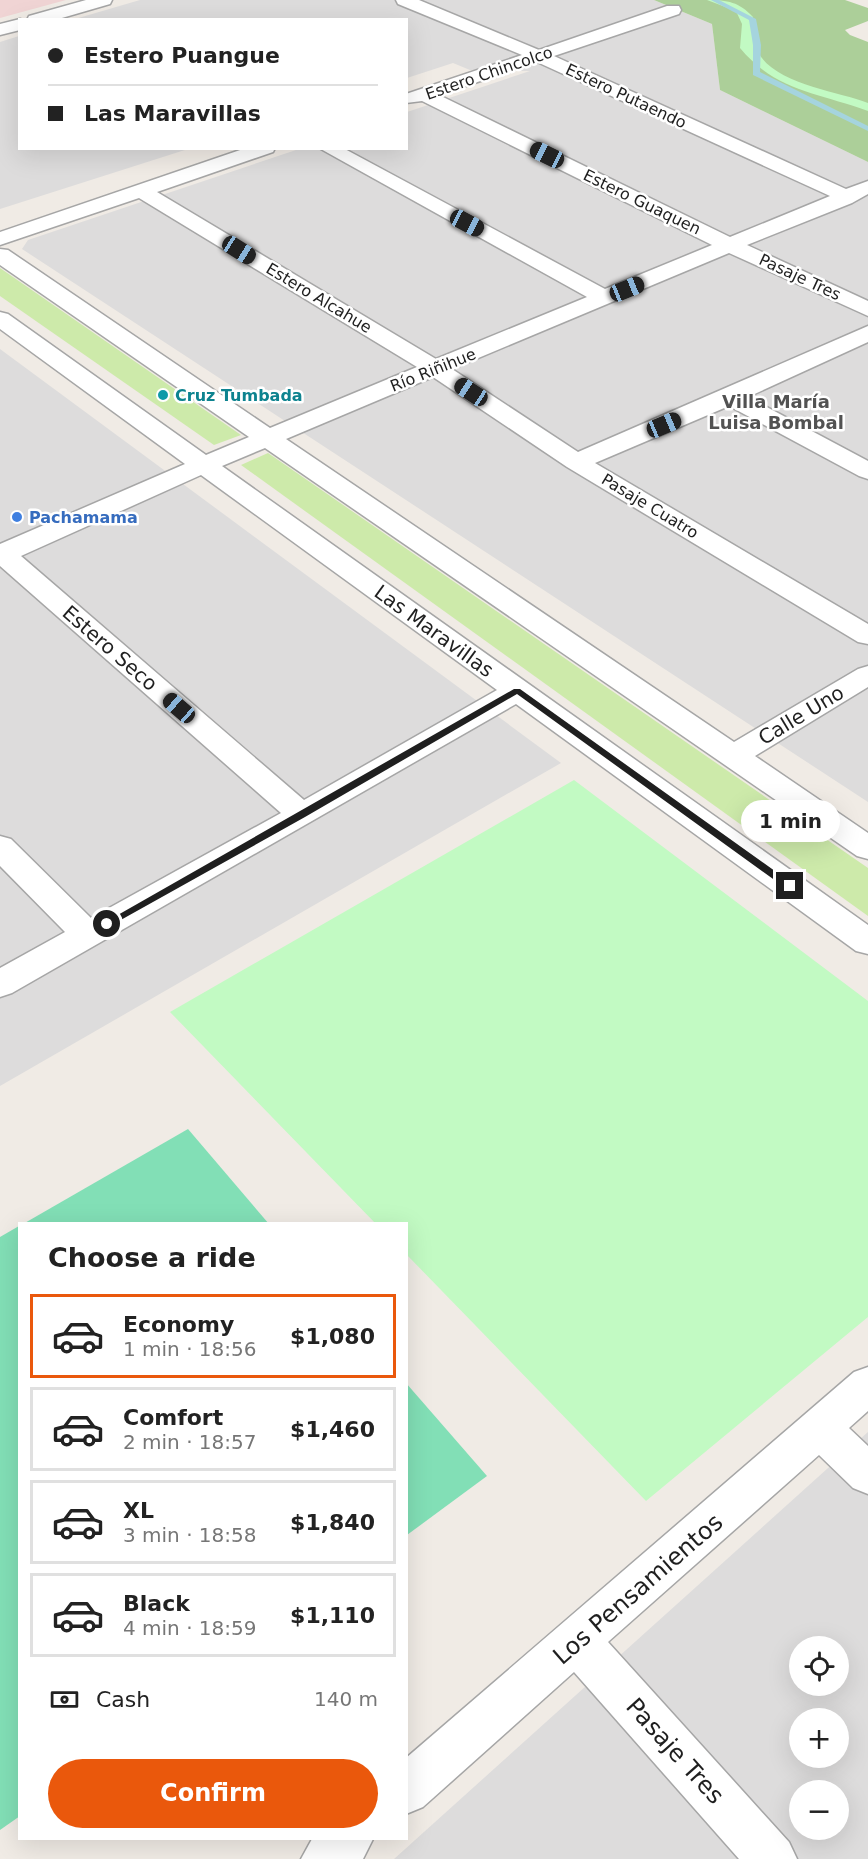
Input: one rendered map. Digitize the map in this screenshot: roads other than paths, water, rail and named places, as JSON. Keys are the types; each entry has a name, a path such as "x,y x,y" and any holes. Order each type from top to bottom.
{"street":[{"path":"42,18 104,0"},
{"name":"Estero Putaendo","path":"404,0 539,56 838,192 846,205"},
{"name":"Estero Chincolco","path":"415,98 674,10"},
{"path":"0,30 18,25"},
{"name":"Estero Guaquen","path":"415,98 732,246"},
{"path":"0,239 260,150"},
{"path":"332,150 606,298"},
{"name":"Río Riñihue","path":"1,555 203,465 606,298 732,246 846,205 868,187"},
{"name":"Estero Alcahue","path":"141,191 436,369"},
{"name":"Pasaje Tres","path":"732,246 868,309"},
{"path":"0,255 868,848"},
{"name":"Las Maravillas","path":"0,319 868,942"},
{"path":"576,462 730,397 868,333"},
{"name":"Pasaje Cuatro","path":"436,369 576,462 868,636"},
{"path":"730,397 868,471"},
{"name":"Estero Seco","path":"1,555 302,815"},
{"name":"Calle Uno","path":"733,756 868,675"},
{"path":"0,984 302,815 517,691"},
{"path":"0,847 87,934"},
{"name":"Los Pensamientos","path":"408,1788 578,1642 868,1385"},
{"path":"820,1428 868,1474"},
{"name":"Pasaje Tres","path":"578,1642 772,1859"},
{"path":"326,1859 348,1840"}],"waterway":[{"path":"714,0 752,19 757,45 756,73 868,129"}],"place":[{"name":"Cruz Tumbada","path":"163,395"},
{"name":"Pachamama","path":"17,517"}],"district":[{"name":"Villa María Luisa Bombal","path":"776,411"}]}
